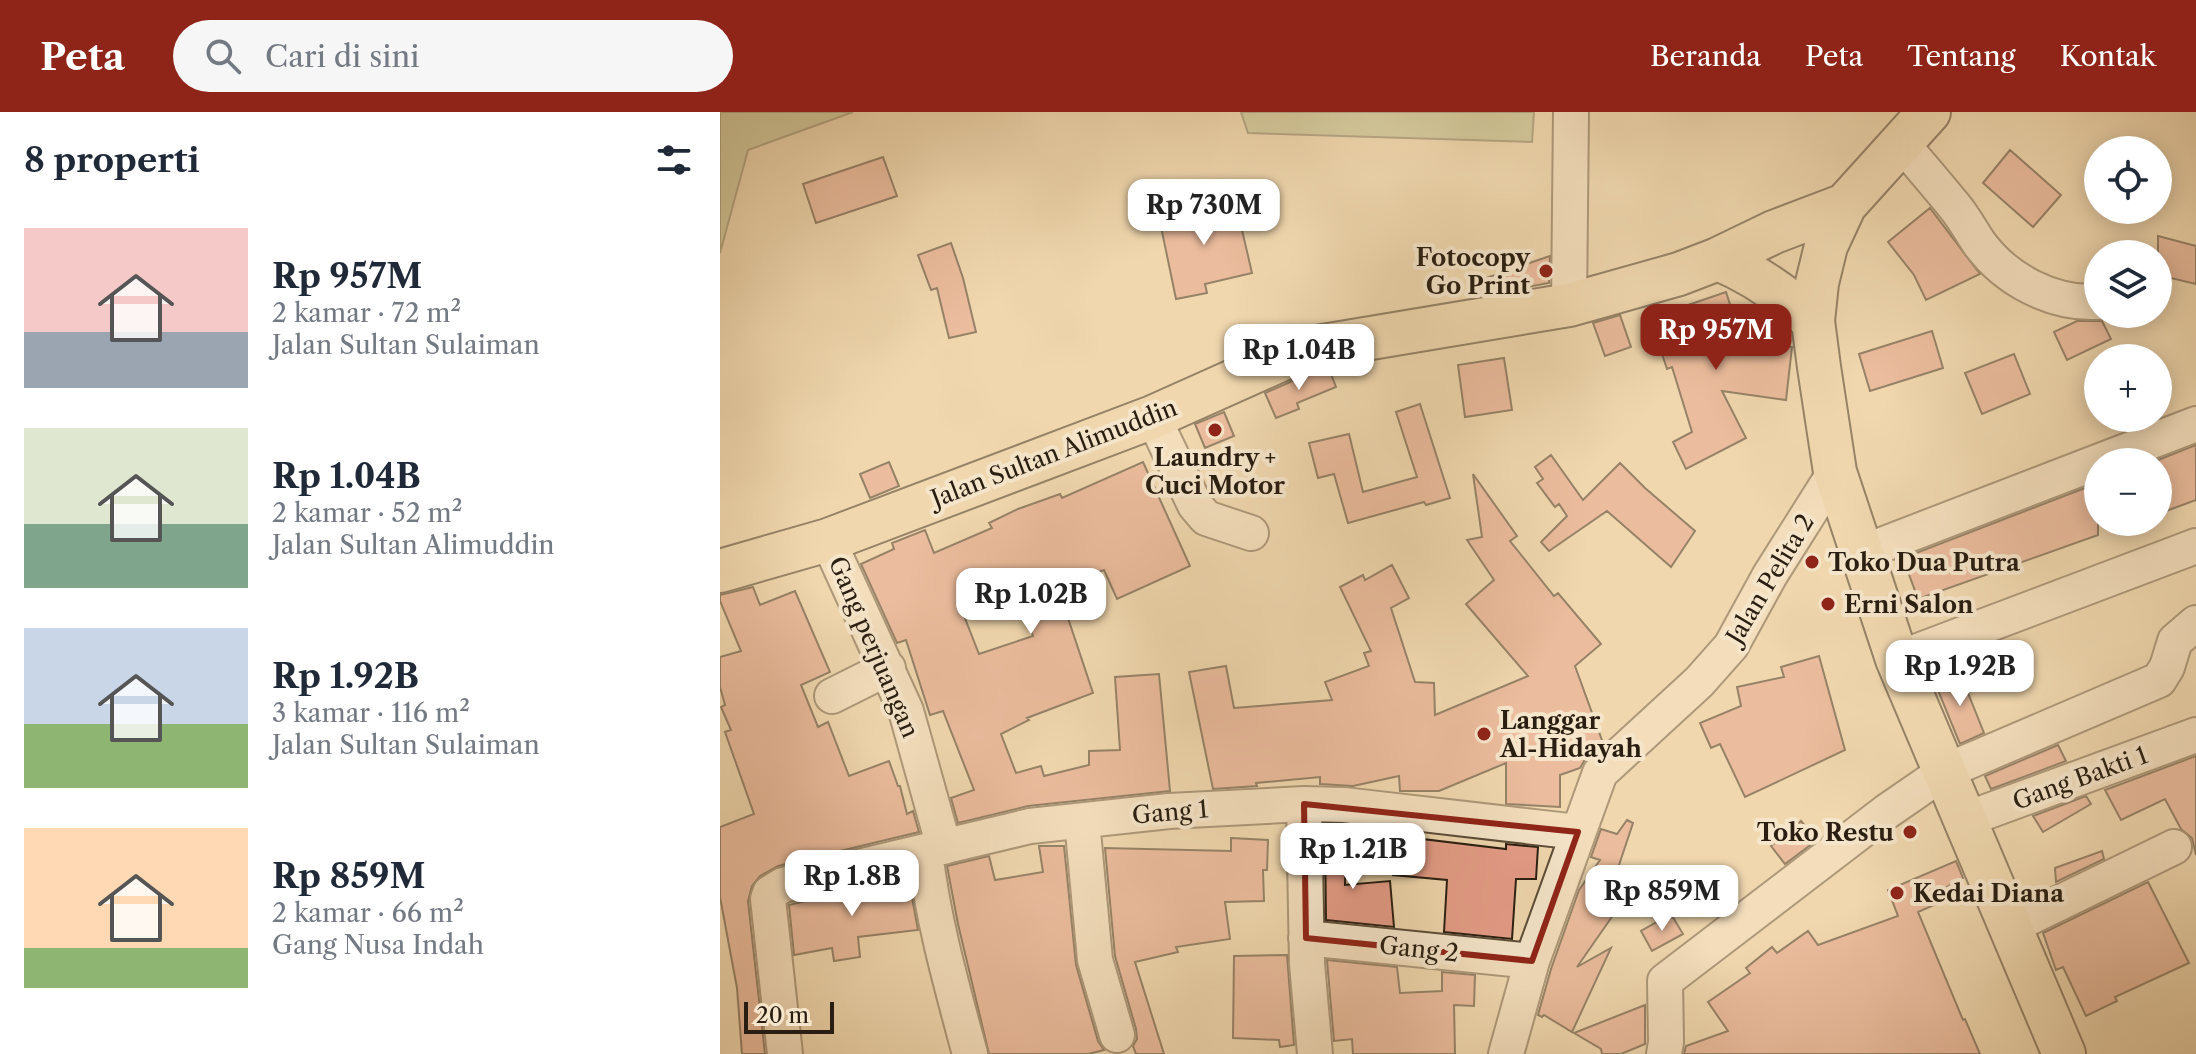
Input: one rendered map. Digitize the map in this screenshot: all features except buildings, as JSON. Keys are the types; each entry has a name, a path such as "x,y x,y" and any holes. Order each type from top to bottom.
{"main road":[{"path":"1929,112 1845,205 1826,246 1817,283 1813,321 1835,472 1897,659 2064,1054"},
{"name":"Jalan Sultan Alimuddin","path":"720,571 828,540 1153,417 1305,349 1569,305 1679,274 1845,205"},
{"path":"1718,259 1745,270 1769,285 1813,321"}],"street":[{"path":"1569,305 1571,112"},
{"path":"1902,144 2003,269 2036,290 2084,302"},
{"path":"1153,417 1195,505 1206,518 1251,533"},
{"path":"1861,553 2196,424"},
{"name":"Jalan Pelita 2","path":"1506,1054 1532,961 1600,773 1699,682 1731,646 1770,575 1835,472"},
{"name":"Gang perjuangan","path":"828,540 888,668 915,740 934,849 931,899 970,1054"},
{"path":"1897,659 2196,546"},
{"path":"1664,1054 1665,981 1886,812 1944,772 2159,680 2167,667 2175,641 2196,623"},
{"path":"832,696 888,668"},
{"name":"Gang Bakti 1","path":"1964,820 2196,735"},
{"path":"1304,804 1306,938 1315,1054"},
{"name":"Gang 1","path":"785,1054 770,893 783,885 1030,826 1169,811 1344,805 1578,832"},
{"path":"1082,821 1095,960 1117,1035"},
{"path":"2010,927 2174,847"},
{"name":"Gang 2","path":"1306,938 1532,961"}],"highlighted area":[{"path":"1304,804 1578,832 1532,961 1306,938"}],"green space":[{"path":"720,112 853,112 748,150 720,253"},
{"path":"1241,112 1534,112 1532,142 1248,133"}],"place":[{"name":"Fotocopy Go Print","path":"1546,271"},
{"name":"Laundry + Cuci Motor","path":"1215,430"},
{"name":"Toko Dua Putra","path":"1812,562"},
{"name":"Erni Salon","path":"1828,604"},
{"name":"Langgar Al-Hidayah","path":"1484,734"},
{"name":"Toko Restu","path":"1910,832"},
{"name":"Kedai Diana","path":"1897,893"}]}
